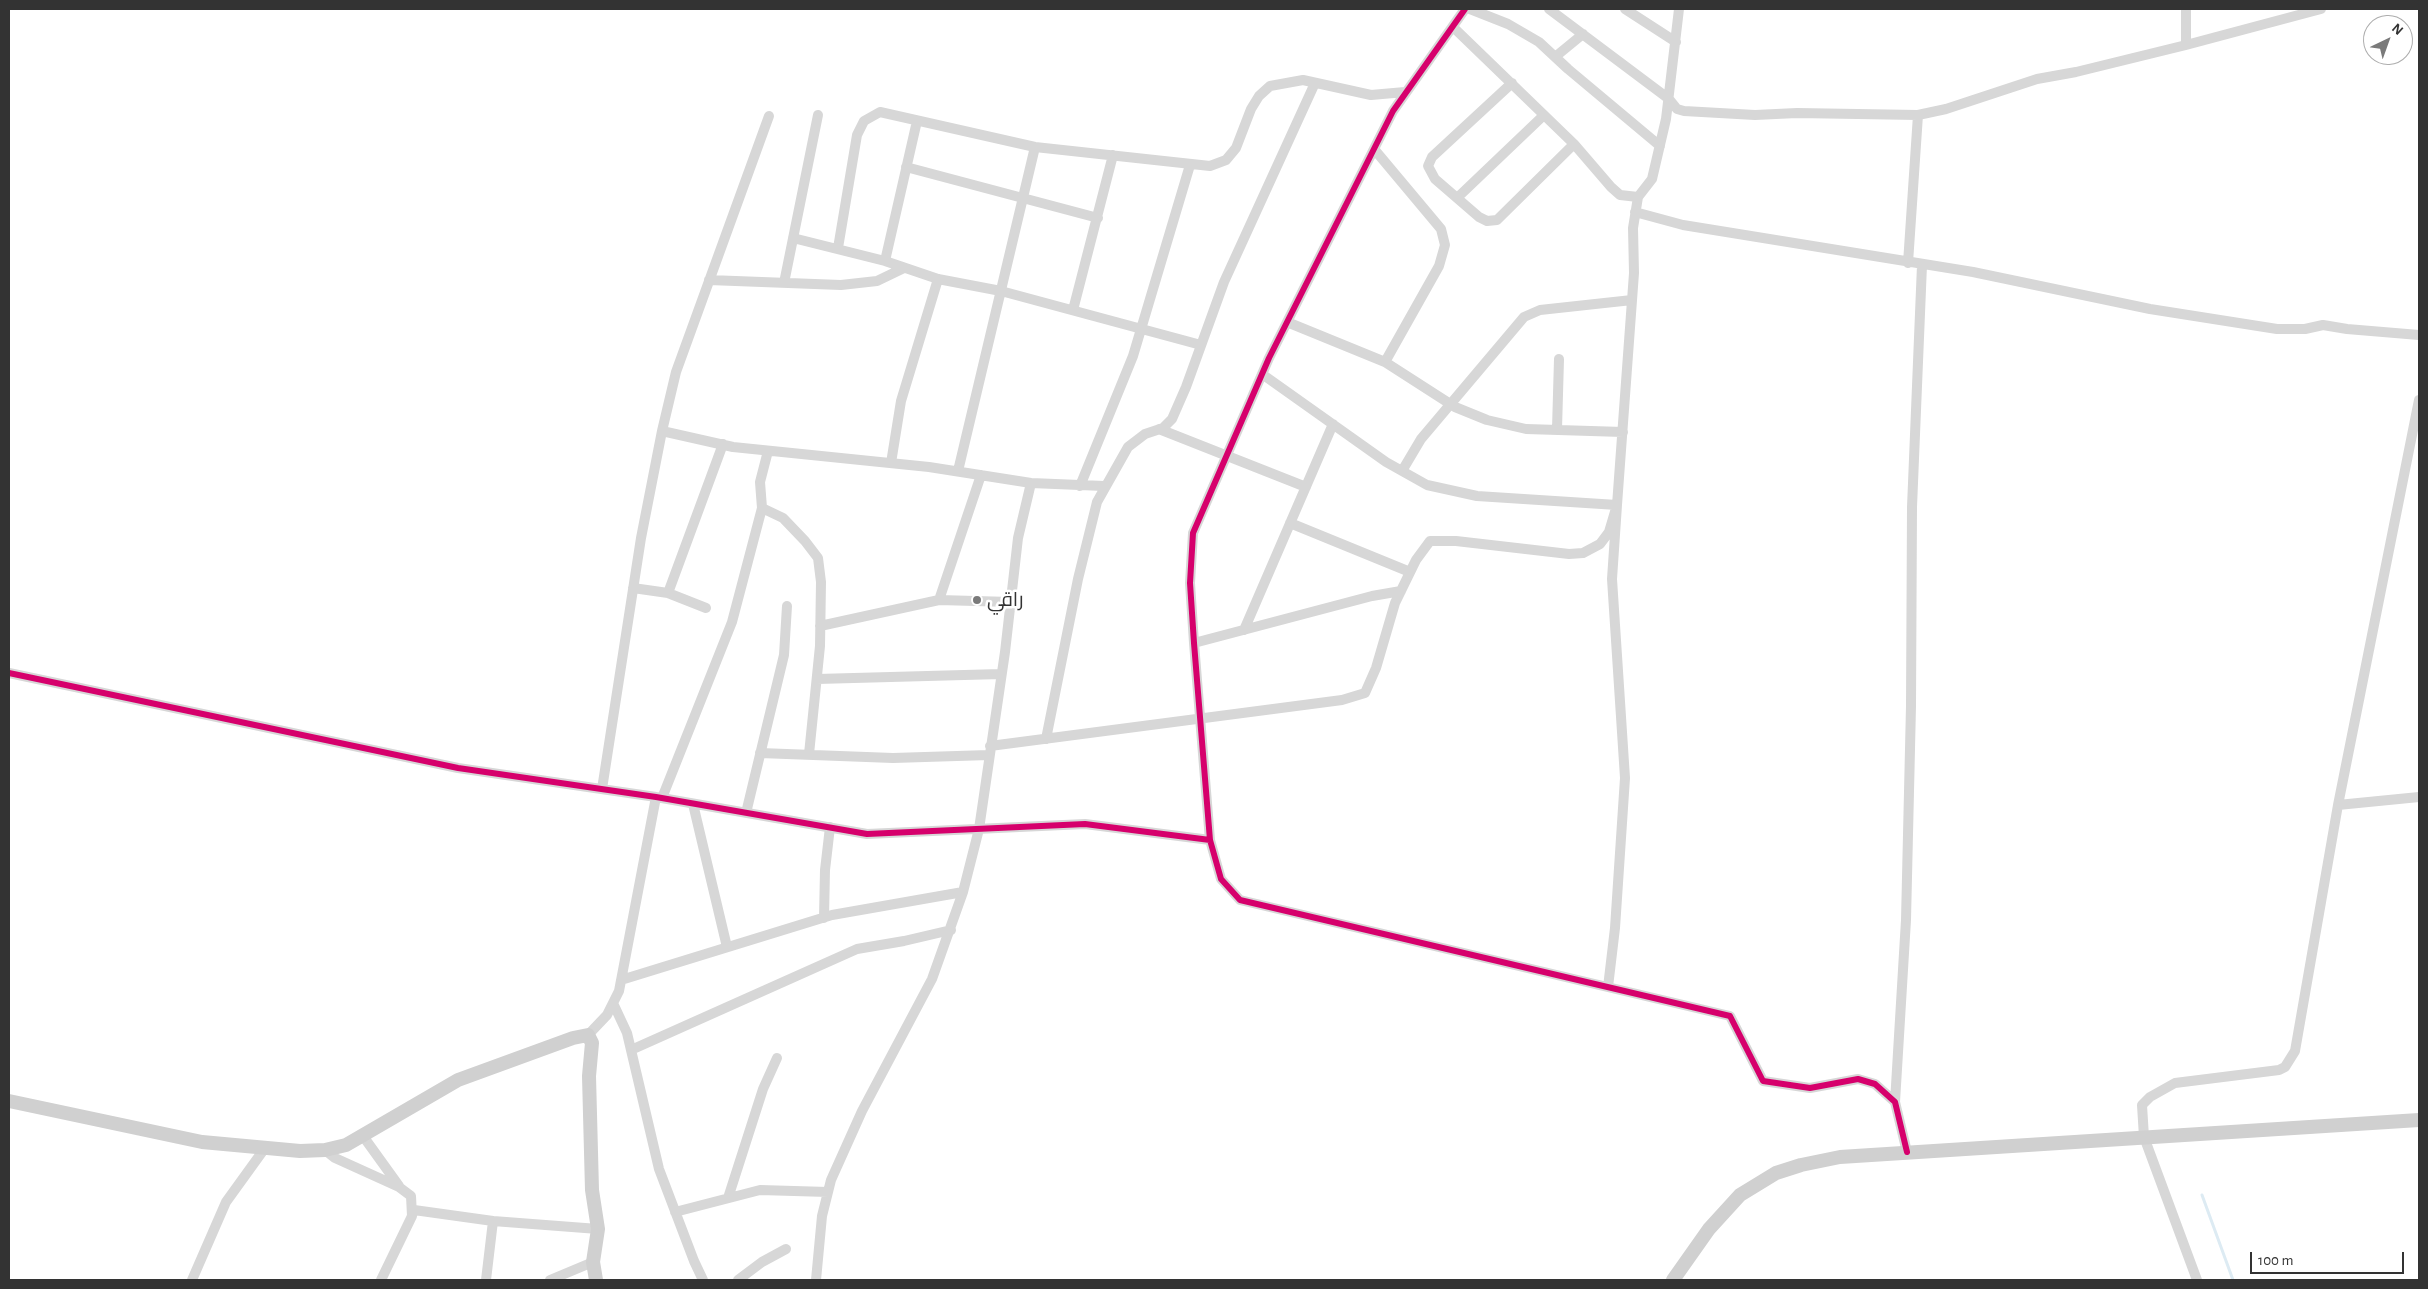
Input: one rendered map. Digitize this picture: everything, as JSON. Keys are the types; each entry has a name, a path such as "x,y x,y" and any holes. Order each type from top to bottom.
{"street":[{"path":"1465,9 1405,92 1374,149 1262,374 1193,533 1190,583 1200,719 1210,840 1221,879 1240,900 1730,1016 1762,1081 1810,1088 1858,1078 1875,1084 1895,1102"},
{"path":"1470,9 1516,28 1539,42 1660,146"},
{"path":"1549,9 1669,99 1678,109 1684,111 1755,115 1797,113 1918,115 1955,106 2037,79 2076,72 2186,45 2321,9"},
{"path":"1625,9 1676,42"},
{"path":"1608,987 1615,928 1625,778 1612,579 1632,300 1635,212 1638,197 1652,179 1660,146 1669,99 1679,9"},
{"path":"2186,9 2186,45"},
{"path":"1454,26 1574,144 1611,187 1620,195 1638,197"},
{"path":"1555,57 1583,34"},
{"path":"838,248 857,135 864,121 880,112 1035,147 1210,166 1226,160 1236,148 1259,96 1270,86 1303,80 1371,96 1405,92"},
{"path":"1046,738 1078,579 1097,502 1104,486 1128,447 1145,434 1159,429 1172,419 1224,282 1314,83"},
{"path":"1512,84 1432,157 1428,166 1435,179 1480,217 1487,221 1497,220 1574,144"},
{"path":"1457,198 1544,115"},
{"path":"1908,263 1918,115"},
{"path":"602,789 633,588 662,431 676,372 769,116"},
{"path":"784,283 818,116"},
{"path":"885,261 917,121"},
{"path":"958,471 1035,147"},
{"path":"1374,149 1441,229 1445,245 1439,266 1385,362"},
{"path":"1074,310 1114,155"},
{"path":"1080,486 1133,356 1190,165"},
{"path":"906,167 1098,218"},
{"path":"1635,212 1683,226 2043,285 2150,309 2278,329 2305,329 2323,325 2419,335"},
{"path":"793,238 885,261 938,279 1001,291 1201,344"},
{"path":"1907,1152 1895,1102 1906,920 1912,706 1912,507 1922,265"},
{"path":"709,280 841,285 877,281 904,268"},
{"path":"891,463 901,402 938,279"},
{"path":"1402,471 1421,438 1524,317 1540,310 1632,300"},
{"path":"1288,322 1385,362 1450,404 1487,420 1526,428 1623,432"},
{"path":"1557,429 1559,359"},
{"path":"1262,374 1402,471 1427,485 1477,496 1617,504"},
{"path":"2197,1280 2144,1137 2142,1106 2150,1097 2175,1083 2268,1072 2285,1067 2291,1060 2300,1036 2338,805 2419,400"},
{"path":"1244,630 1333,424"},
{"path":"1159,429 1306,488"},
{"path":"662,431 768,451 958,471 1031,483 1104,486"},
{"path":"668,593 723,444"},
{"path":"9,1101 202,1142 265,1148 324,1150 346,1145 364,1136 458,1080 573,1038 588,1035 607,1015 619,991 659,798 732,622 762,508 760,482 768,451"},
{"path":"939,600 981,475"},
{"path":"816,1280 822,1216 831,1180 862,1112 932,979 951,930 979,829 1011,602 1018,538 1031,483"},
{"path":"760,753 893,758 990,750 1046,738 1342,700 1365,693 1376,668 1395,603 1410,572 1430,541 1456,541 1568,554 1583,553 1600,544 1609,532 1617,504"},
{"path":"762,508 783,518 818,558 821,582 820,626 817,679 809,754"},
{"path":"1290,523 1410,572"},
{"path":"633,588 668,593 706,608"},
{"path":"1194,642 1372,596 1401,591"},
{"path":"820,626 939,600 1011,602"},
{"path":"746,813 784,654 787,606"},
{"path":"9,673 458,768 659,798 868,834 1085,824 1210,840"},
{"path":"817,679 1001,674"},
{"path":"2338,805 2419,797"},
{"path":"693,804 727,947"},
{"path":"824,918 825,870 830,827"},
{"path":"621,980 824,918 962,892"},
{"path":"630,1050 857,949 951,930"},
{"path":"613,1003 627,1033 659,1169 703,1280"},
{"path":"588,1035 592,1044 588,1076 592,1190 598,1229 593,1262 596,1280"},
{"path":"728,1198 763,1089 777,1058"},
{"path":"1673,1280 1725,1209 1756,1183 1776,1173 1840,1157 2419,1120"},
{"path":"364,1136 399,1187"},
{"path":"192,1280 226,1202 265,1148"},
{"path":"324,1150 335,1158 399,1187 411,1196 414,1210 381,1280"},
{"path":"675,1212 760,1190 828,1192"},
{"path":"414,1210 493,1221 598,1229"},
{"path":"486,1280 493,1221"},
{"path":"738,1280 762,1262 786,1249"},
{"path":"550,1280 593,1262"}],"waterway":[{"path":"2202,1195 2233,1280"}],"cycle path":[{"path":"1465,9 1393,111 1269,358 1193,533 1190,583 1194,643 1210,840 1221,879 1240,900 1730,1016 1763,1081 1810,1088 1858,1079 1875,1084 1895,1102 1907,1152"},
{"path":"9,673 458,768 656,797 867,834 1085,824 1210,840"}],"place":[{"name":"راقي","path":"977,600"}]}
